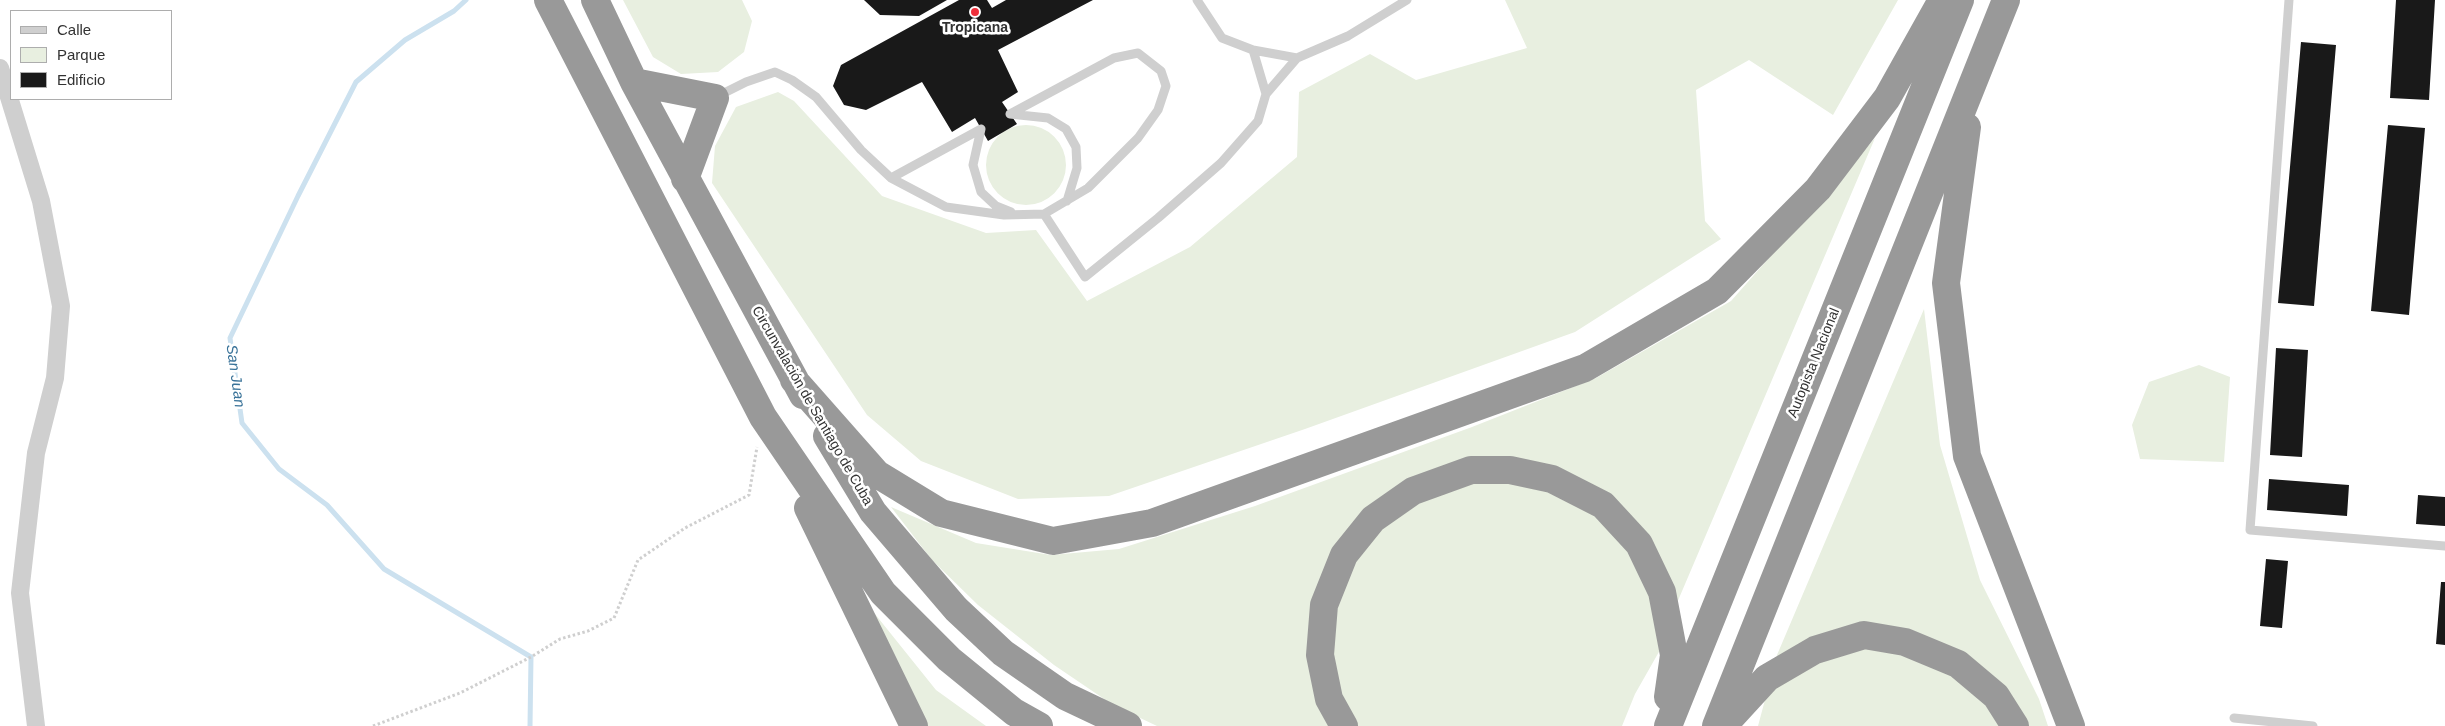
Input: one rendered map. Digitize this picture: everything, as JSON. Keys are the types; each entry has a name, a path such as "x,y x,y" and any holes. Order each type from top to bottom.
{"highway":[{"name":"Circunvalación de Santiago de Cuba","path":"596,0 634,82 685,179 794,380 873,512 956,609 1003,652 1065,696 1128,726"},
{"path":"794,380 878,474 941,513 1053,541 1152,523 1585,368 1716,291 1818,189 1887,98 1942,0"},
{"name":"Autopista Nacional","path":"1668,726 1960,0"},
{"path":"1716,726 2006,0"},
{"path":"551,6 763,417 914,726"},
{"path":"1977,72 1962,153 1946,283 1967,456 2071,726"},
{"path":"634,82 715,98 685,179"},
{"path":"763,417 883,593 949,659 1014,712 1039,726"},
{"path":"1344,726 1329,699 1320,655 1324,605 1344,555 1373,519 1412,491 1471,470 1510,470 1552,479 1603,505 1639,544 1662,592 1674,655 1666,712 1662,726"},
{"path":"1723,726 1767,678 1815,650 1864,635 1905,642 1958,664 1996,696 2014,726"}],"street":[{"path":"0,68 41,201 60,306 55,378 36,453 20,593 36,726"}],"lane":[{"path":"1197,0 1222,38 1253,50 1297,58"},
{"path":"1044,214 1084,278 1158,218 1221,163 1258,121 1266,94 1297,58 1348,36 1407,0"},
{"path":"2289,0 2250,530 2445,546"},
{"path":"1253,50 1266,94"},
{"path":"715,98 746,82 775,72 816,97 862,150 891,178 946,207 1004,215 1044,214 1088,188 1138,138 1158,110 1166,86 1161,71 1138,53 1114,58 1010,114 1048,118 1066,129 1076,147 1077,168 1066,200"},
{"path":"891,178 981,129 973,166 980,192 996,206 1018,215"},
{"path":"2234,718 2313,726"}],"path":[{"path":"373,726 460,693 531,657 560,639 588,631 614,618 638,560 685,528 749,495 763,417"}],"green space":[{"path":"623,0 742,0 752,21 744,52 718,72 681,74 653,57"},
{"path":"1505,0 1898,0 1833,115 1749,60 1696,90 1705,221 1721,239 1575,332 1305,429 1109,496 1018,499 921,461 867,415 712,183 715,146 736,107 778,92 794,101 882,196 986,233 1036,230 1087,301 1190,247 1297,157 1299,92 1370,54 1416,80 1527,48"},
{"path":"1026,125 1041,128 1054,137 1063,150 1066,165 1063,180 1054,193 1041,202 1026,205 1011,202 998,193 989,180 986,165 989,150 998,137 1011,128"},
{"path":"1875,138 1671,617 1660,650 1635,694 1622,726 1157,726 1113,705 1054,665 978,605 932,560 891,507 976,543 1051,555 1119,549 1255,506 1472,427 1596,378 1731,301"},
{"path":"1924,309 1940,445 1980,580 2039,699 2048,726 1758,726 1777,655"},
{"path":"2199,365 2230,377 2224,462 2140,459 2132,425 2149,382"},
{"path":"867,604 936,690 986,726 927,726"}],"building":[{"path":"864,0 947,0 919,16 880,15"},
{"path":"959,0 987,0 992,8 1006,0 1093,0 998,50 1018,92 1002,102 1017,124 988,141 975,118 952,132 922,82 866,110 844,105 833,86 841,65"},
{"path":"2396,0 2435,0 2429,100 2390,98"},
{"path":"2301,42 2336,45 2314,306 2278,303"},
{"path":"2388,125 2425,128 2409,315 2371,311"},
{"path":"2276,348 2308,350 2302,457 2270,455"},
{"path":"2269,479 2349,485 2347,516 2267,510"},
{"path":"2418,495 2445,497 2445,526 2416,524"},
{"path":"2266,559 2288,561 2282,628 2260,626"},
{"path":"2441,582 2445,582 2445,645 2436,644"}],"waterway":[{"name":"San Juan","path":"466,0 454,11 405,40 356,82 298,196 230,338 242,423 279,469 327,505 384,569 531,657 530,726"}],"place":[{"name":"Tropicana","path":"975,12"}]}
